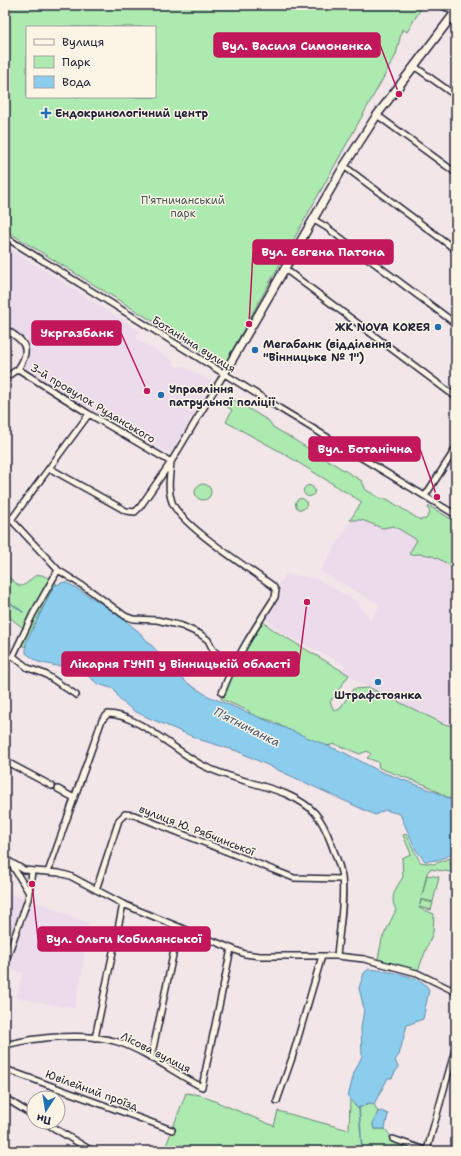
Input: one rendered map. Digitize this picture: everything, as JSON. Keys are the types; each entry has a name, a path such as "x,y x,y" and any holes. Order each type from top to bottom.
{"street":[{"path":"49,468 131,512 140,507 171,462 224,374 344,166 377,115 455,13 442,5"},
{"path":"414,66 456,96"},
{"path":"377,115 456,173"},
{"path":"344,166 456,250"},
{"path":"314,220 326,227 456,324"},
{"name":"Ботанічна вулиця","path":"5,237 224,374 456,515"},
{"path":"285,269 456,397"},
{"path":"5,329 21,339 24,345 25,355 18,369"},
{"name":"3-й провулок Руданського","path":"5,378 18,369 89,414 171,462"},
{"path":"11,520 89,414"},
{"path":"425,496 456,448"},
{"path":"171,462 169,482 172,502 180,516 273,586 276,592 275,597 235,661 222,693"},
{"path":"5,513 58,570 91,591 124,616 134,619 157,620 182,626 200,634 208,640 213,650 220,656 235,661"},
{"path":"14,656 33,614 58,570"},
{"path":"5,655 14,656 28,668 45,674 76,695"},
{"path":"48,872 102,720 108,714 115,714 128,719 168,742 202,765 286,794 305,804 315,812 323,822 339,865 342,879 337,956"},
{"path":"5,761 52,786"},
{"path":"58,790 74,798"},
{"name":"вулиця Ю. Рябчинської","path":"96,890 119,820 125,814 134,816 294,878 342,879"},
{"path":"5,859 12,864 32,872 48,872 70,876 123,904 231,949 260,956 337,956 364,959 417,973 456,992"},
{"path":"12,864 29,893"},
{"path":"5,963 29,893 32,872"},
{"path":"95,1038 123,904"},
{"path":"151,1058 179,927"},
{"name":"Лісова вулиця","path":"5,1045 31,1038 95,1038 118,1042 151,1058 202,1087 231,949"},
{"path":"277,1101 292,1058 322,956"},
{"path":"393,1139 428,1151 456,1046"},
{"name":"Ювілейний проїзд","path":"5,1069 172,1130"},
{"path":"5,1098 26,1111"},
{"path":"57,1130 92,1151"}],"shaded area":[{"path":"5,246 140,331 136,339 172,360 174,365 178,367 183,366 212,382 171,452 169,453 106,419 25,369 28,354 27,339 5,325"},
{"path":"363,502 419,536 409,554 420,553 436,557 456,569 456,723 442,723 369,688 342,671 345,665 283,633 268,621 267,616 282,591 279,585 286,574 317,579 356,601 360,608 366,613 370,622 380,605 320,571"},
{"path":"5,893 25,898 5,954"},
{"path":"40,903 88,923 81,979 74,1008 16,998 23,973 8,968 30,904"}],"green space":[{"name":"П'ятничанський парк","path":"5,5 423,5 407,32 402,29 396,55 224,365 5,230"},
{"path":"229,397 269,421 273,427 362,481 366,490 382,499 387,499 420,520 426,519 430,513 428,508 429,506 456,522 456,569 429,555 409,554 417,540 394,526 382,528 362,520 350,520 362,502 281,452 226,422 232,410 224,405"},
{"path":"203,484 209,486 211,492 209,498 203,500 197,498 195,492 197,486"},
{"path":"307,486 311,486 313,487 313,495 307,496 304,493 304,489"},
{"path":"299,499 303,499 305,500 305,508 299,509 296,506 296,502"},
{"path":"5,574 19,586 22,586 33,577 39,575 44,576 57,584 42,609 25,647 20,643 26,630 5,614"},
{"path":"263,622 275,631 349,675 330,702 334,710 339,710 353,689 370,688 442,723 441,724 456,726 456,804 454,801 426,785 379,768 378,762 367,758 371,754 367,751 360,754 334,744 319,746 312,744 275,722 251,716 249,711 221,699 240,659"},
{"path":"406,834 420,862 434,864 450,858 451,872 430,869 427,873 422,896 427,875 439,877 433,902 421,899 420,905 421,900 433,903 431,910 419,907 434,914 433,932 417,973 377,964 382,939 396,910 393,897 403,877 402,858 411,854 403,835"},
{"path":"186,1093 200,1095 274,1126 278,1111 349,1130 350,1099 358,1109 368,1103 374,1104 378,1112 373,1124 374,1129 385,1129 393,1139 428,1151 164,1151"}],"water":[{"path":"64,582 115,612 139,632 186,682 208,696 345,753 379,771 436,792 454,801 456,804 456,850 442,858 425,861 416,850 400,814 385,810 375,815 237,751 201,740 134,711 120,700 114,689 98,684 83,672 68,665 57,666 38,662 26,653 26,642 54,586"},
{"path":"369,969 412,977 426,985 429,990 423,1019 407,1025 399,1055 395,1060 398,1067 392,1078 388,1078 374,1104 368,1103 358,1109 348,1097 354,1073 362,1056 361,1028 364,1009 359,988 364,973"},
{"path":"381,1111 388,1114 385,1129 374,1129 373,1124 378,1112"}],"waterway":[{"name":"П'ятничанка","path":"5,599 23,612"},
{"path":"359,1107 362,1151"}],"place":[{"name":"Вул. Василя Симоненка","path":"399,94"},
{"name":"Ендокринологічний центр","path":"46,113"},
{"name":"Вул. Євгена Патона","path":"249,324"},
{"name":"ЖК NOVA KOREЯ","path":"438,327"},
{"name":"Мегабанк (відділення \"Вінницьке № 1\")","path":"255,350"},
{"name":"Укргазбанк","path":"147,391"},
{"name":"Управління патрульної поліції","path":"161,395"},
{"name":"Вул. Ботанічна","path":"437,497"},
{"name":"Лікарня ГУНП у Вінницькій області","path":"307,602"},
{"name":"Штрафстоянка","path":"378,682"},
{"name":"Вул. Ольги Кобилянської","path":"32,884"}]}
